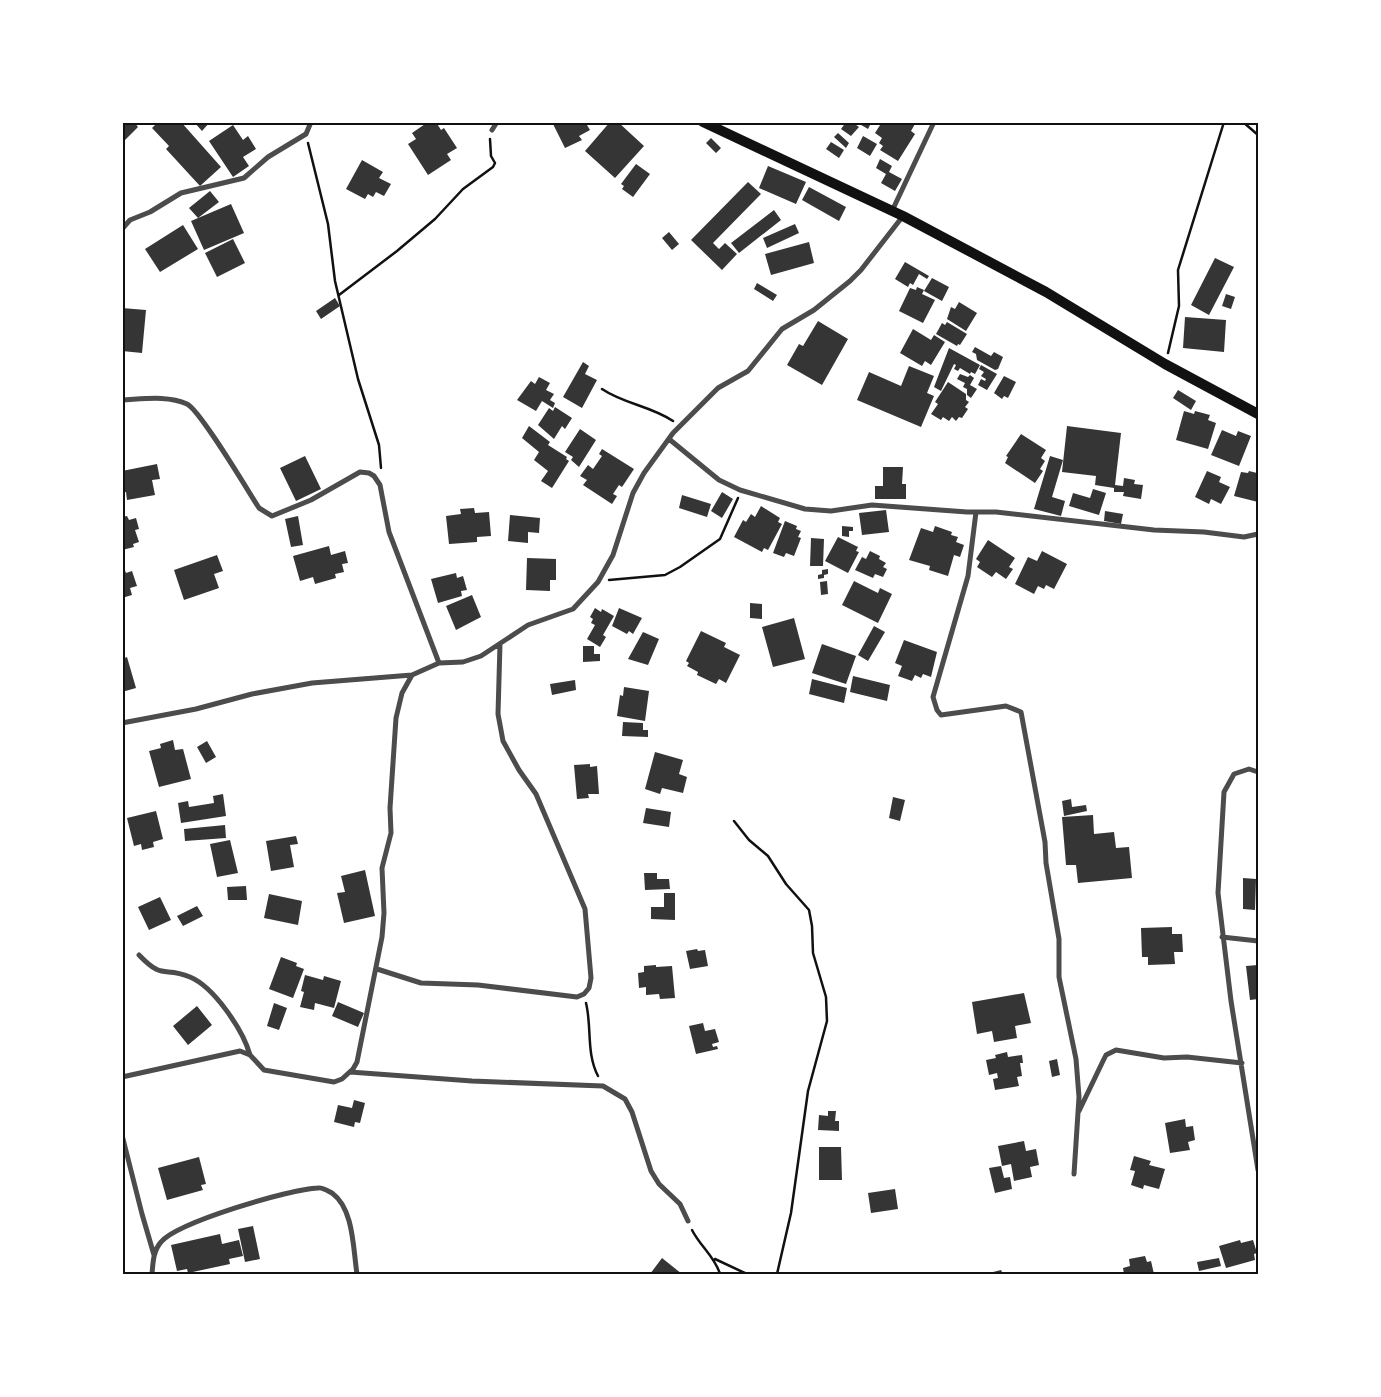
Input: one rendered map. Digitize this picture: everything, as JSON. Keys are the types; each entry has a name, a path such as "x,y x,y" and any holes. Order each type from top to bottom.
{"main road":[{"path":"703,122 903,216 1046,292 1165,364 1258,414"}],"street":[{"path":"122,229 130,220 150,212 181,193 244,178 268,158 306,134 311,122"},
{"path":"492,130 497,122"},
{"path":"892,211 934,122"},
{"path":"122,723 196,709 252,694 303,685 412,675 439,663 463,662 481,656 528,625 573,609 598,582 620,539 634,493 644,473 669,439 718,388 748,371 782,330 814,310 850,281 861,270 903,216"},
{"path":"122,400 154,398 189,405 206,425 259,508 272,516 311,500 360,472 369,473 374,476 380,485 389,532 439,663"},
{"path":"669,439 719,480 740,490 805,508 831,511 872,505 996,512 1154,530 1204,532 1244,537 1258,534"},
{"path":"976,512 968,576 933,697 934,704 941,715 1006,706 1021,712 1046,842 1046,863 1055,904 1059,939 1059,978 1076,1059 1078,1114 1074,1174"},
{"path":"376,969 421,983 478,986 577,996 584,994 589,988 591,978 585,909 536,794 519,770 503,741 498,714 500,644"},
{"path":"122,1077 240,1051 250,1055 264,1070 316,1080 334,1082 342,1079 350,1072 357,1062 376,969 384,913 382,868 391,833 390,808 396,718 402,693 412,675"},
{"path":"1258,772 1249,770 1234,774 1224,792 1218,893 1222,937 1258,1170"},
{"path":"1222,937 1258,941"},
{"path":"139,955 151,968 161,973 178,973 191,977 202,984 245,1037 250,1055"},
{"path":"1078,1114 1103,1061 1116,1050 1164,1058 1187,1056 1242,1063"},
{"path":"350,1072 472,1081 603,1086 625,1099 632,1112 651,1171 659,1184 680,1204 688,1222"},
{"path":"122,1135 154,1255"},
{"path":"152,1274 154,1255 160,1242 169,1234 220,1214 280,1195 320,1187 332,1193 347,1214 358,1274"}],"path":[{"path":"1165,364 1179,306 1178,270 1224,122"},
{"path":"1243,122 1258,135"},
{"path":"339,295 397,251 435,219 463,189 493,167 495,163 489,142 492,130"},
{"path":"306,134 328,224 335,281 358,379 379,445 380,485"},
{"path":"602,389 627,402 654,410 681,426"},
{"path":"598,582 637,576 665,575 680,567 720,539 740,490"},
{"path":"734,821 749,840 768,856 786,884 809,910 812,926 813,953 826,997 827,1021 808,1091 792,1213 777,1274"},
{"path":"584,994 590,1017 591,1054 595,1069 603,1086"},
{"path":"688,1222 700,1245 714,1259 747,1274"},
{"path":"714,1259 720,1274"}],"building":[{"path":"126,122 134,122 138,127 124,141 122,126"},
{"path":"158,122 181,122 221,167 200,186 166,149 169,146 152,128"},
{"path":"194,122 210,122 202,131"},
{"path":"428,122 436,122 441,130 444,128 457,148 447,154 451,160 428,175 408,144 416,139 412,133"},
{"path":"552,122 592,122 587,125 590,130 579,136 582,140 565,148"},
{"path":"610,122 618,122 644,146 615,178 585,151"},
{"path":"846,122 852,122 859,127 851,136 841,129"},
{"path":"856,122 869,122 871,123 868,129"},
{"path":"882,122 915,124 911,131 915,134 898,161 880,150 883,146 879,143 882,138 875,133"},
{"path":"233,125 243,140 248,136 256,149 243,157 249,166 233,177 209,141"},
{"path":"838,133 849,143 846,148 834,137"},
{"path":"863,136 877,144 870,156 857,148"},
{"path":"711,138 721,148 716,153 706,143"},
{"path":"831,142 844,150 839,158 826,149"},
{"path":"880,159 892,166 889,172 902,179 895,191 881,183 886,174 876,168"},
{"path":"362,160 383,172 379,178 391,184 384,196 376,192 373,197 368,194 365,199 346,189"},
{"path":"636,164 650,174 633,197 622,189 624,186 621,184"},
{"path":"768,166 806,182 796,204 759,188"},
{"path":"748,182 761,194 713,243 719,249 725,243 737,254 722,270 691,240"},
{"path":"809,187 846,207 839,221 802,200"},
{"path":"210,191 219,202 198,218 189,208"},
{"path":"231,204 244,233 204,250 191,221"},
{"path":"774,210 781,220 739,253 731,243"},
{"path":"795,224 799,233 767,248 763,238"},
{"path":"183,225 198,249 160,272 145,249"},
{"path":"669,232 679,244 672,250 662,238"},
{"path":"233,239 245,263 217,277 205,253"},
{"path":"809,242 814,263 771,275 765,254"},
{"path":"1215,258 1234,267 1209,315 1191,305"},
{"path":"905,262 929,276 927,279 919,274 913,285 910,283 908,287 895,279"},
{"path":"932,278 949,287 942,301 924,291"},
{"path":"757,283 777,295 773,301 754,289"},
{"path":"917,287 924,290 922,294 935,300 923,323 899,311 910,288 916,290"},
{"path":"1226,294 1235,297 1231,309 1222,306"},
{"path":"335,298 340,306 321,319 316,311"},
{"path":"959,302 977,313 966,331 947,319 951,307 955,309"},
{"path":"122,308 146,310 142,353 122,351"},
{"path":"1185,317 1226,320 1224,352 1183,348"},
{"path":"818,321 848,339 822,385 787,365 799,344 803,346"},
{"path":"947,322 967,334 960,345 958,344 957,346 936,334 942,323 945,325"},
{"path":"913,329 931,340 934,335 945,342 931,365 925,361 922,366 900,353"},
{"path":"975,347 991,356 994,352 1003,357 998,369 995,370 977,360 976,354 972,352"},
{"path":"949,348 980,365 975,374 971,372 970,374 960,368 958,371 954,369 956,365 954,364 941,391 934,387"},
{"path":"583,362 589,366 585,374 597,380 582,408 563,397"},
{"path":"981,365 997,374 987,390 978,385 981,379 985,381 986,379 981,376 984,372 979,369"},
{"path":"909,366 934,376 927,393 934,396 921,427 857,400 869,372 901,386"},
{"path":"960,374 968,377 970,375 974,378 970,385 977,389 971,398 967,395 967,389 963,387 965,383 957,379"},
{"path":"1004,376 1016,382 1008,398 1004,396 1002,399 994,393"},
{"path":"539,377 550,383 546,390 554,394 550,400 555,403 553,408 542,401 536,411 517,400 531,381 535,384"},
{"path":"948,382 966,394 966,400 969,402 965,407 968,409 962,418 959,417 956,421 952,417 949,421 943,417 941,420 931,414 938,404 935,402"},
{"path":"1178,390 1196,401 1191,410 1173,398"},
{"path":"555,407 572,418 565,429 562,426 554,439 538,425 549,408 553,411"},
{"path":"1184,411 1194,414 1195,411 1210,415 1208,420 1216,423 1208,449 1176,440"},
{"path":"529,426 550,442 548,445 567,457 566,459 569,461 552,488 541,481 548,471 534,460 539,452 522,438"},
{"path":"1067,426 1121,433 1115,485 1123,486 1124,478 1135,480 1134,484 1143,485 1141,499 1123,496 1124,492 1114,492 1114,488 1095,485 1096,476 1062,472"},
{"path":"580,429 596,440 579,467 571,460 573,457 565,452"},
{"path":"1222,430 1236,436 1238,431 1251,436 1239,466 1211,455"},
{"path":"1021,434 1046,450 1041,458 1045,461 1040,469 1043,471 1035,483 1005,463 1008,457 1006,456"},
{"path":"602,449 634,469 622,487 619,485 613,494 617,496 612,504 583,485 587,480 580,476 588,465 593,469 602,456 599,454"},
{"path":"305,456 321,489 296,501 280,468"},
{"path":"1050,456 1063,460 1052,497 1065,501 1061,516 1034,509"},
{"path":"157,464 160,479 152,480 155,495 127,500 126,492 122,493 122,471"},
{"path":"883,467 903,467 902,484 906,484 906,499 875,499 875,486 883,486"},
{"path":"1207,471 1221,477 1219,482 1230,487 1221,504 1211,499 1209,504 1195,497"},
{"path":"1249,471 1257,473 1258,476 1258,502 1234,496 1241,472 1248,473"},
{"path":"1093,489 1106,493 1099,515 1069,506 1073,493 1090,498"},
{"path":"722,492 733,499 722,518 711,511"},
{"path":"682,495 711,504 707,517 679,508"},
{"path":"761,506 780,518 778,522 782,524 768,550 764,548 762,552 734,537 743,520 746,522 751,514 755,517"},
{"path":"474,508 475,513 489,512 491,536 477,537 477,542 449,544 446,516 461,514 460,509"},
{"path":"886,510 889,532 862,535 859,513"},
{"path":"1105,511 1123,514 1121,524 1104,521"},
{"path":"510,515 540,518 539,533 528,532 528,543 508,541"},
{"path":"127,516 129,520 136,518 139,529 135,530 139,542 133,544 134,547 122,550 122,517"},
{"path":"298,516 303,545 291,547 285,519"},
{"path":"785,521 797,526 796,529 801,531 798,537 801,538 794,556 786,553 784,557 773,553"},
{"path":"842,526 853,527 853,531 849,531 849,537 842,536"},
{"path":"935,526 952,532 951,535 958,537 956,542 964,545 960,557 954,555 948,576 929,570 930,566 909,560 921,528 933,532"},
{"path":"838,537 858,547 856,551 859,552 848,573 825,561"},
{"path":"811,538 824,539 823,566 810,566"},
{"path":"988,540 1015,558 1009,567 1013,569 1006,579 996,572 992,577 977,567 980,562 976,559"},
{"path":"329,546 331,555 345,551 348,563 342,564 344,572 335,574 336,578 315,584 313,577 300,581 293,556"},
{"path":"870,551 880,556 879,559 886,563 883,567 887,569 883,577 875,574 873,578 855,570 862,557 866,559"},
{"path":"1042,551 1067,564 1054,589 1046,585 1044,589 1038,586 1034,594 1015,584 1028,557 1037,561"},
{"path":"217,555 223,571 214,574 219,588 184,600 174,570"},
{"path":"527,558 556,559 556,580 550,580 550,591 526,590"},
{"path":"122,563 126,573 132,571 137,586 130,588 132,595 122,598"},
{"path":"828,569 828,574 824,575 824,578 818,579 818,575 822,574 822,570"},
{"path":"456,573 457,578 463,576 467,590 461,591 462,596 438,603 431,579"},
{"path":"827,581 828,594 821,595 820,582"},
{"path":"854,581 878,593 880,588 892,594 878,623 842,605"},
{"path":"472,595 481,617 456,630 446,606"},
{"path":"750,603 762,604 762,619 750,618"},
{"path":"595,608 601,612 602,609 614,616 603,635 606,637 600,647 587,639 595,625 591,623 593,619 590,617"},
{"path":"619,608 642,618 633,634 629,631 627,634 612,626"},
{"path":"794,618 805,659 773,667 762,627"},
{"path":"874,626 885,632 868,661 858,655"},
{"path":"701,631 726,643 724,647 740,655 726,683 719,679 716,684 697,675 698,672 687,666 689,663 686,661"},
{"path":"643,632 659,639 648,665 628,659"},
{"path":"904,640 937,652 931,677 923,674 921,678 915,675 912,681 898,676 902,666 895,663"},
{"path":"822,644 856,656 846,684 812,673"},
{"path":"583,646 594,646 594,654 600,654 600,661 583,662"},
{"path":"127,657 136,688 122,692 122,659"},
{"path":"853,676 890,685 887,701 850,692"},
{"path":"812,679 847,688 844,703 809,694"},
{"path":"575,680 576,690 552,695 550,684"},
{"path":"624,687 649,691 645,721 617,716 620,695 623,696"},
{"path":"623,722 643,723 643,730 648,730 648,737 622,736"},
{"path":"173,740 175,750 183,749 191,779 159,787 149,751 161,748 160,744"},
{"path":"207,741 216,757 206,763 197,747"},
{"path":"655,752 683,760 679,774 687,777 683,793 662,788 660,794 645,789"},
{"path":"590,764 590,767 597,766 599,794 588,794 589,798 577,799 574,765"},
{"path":"223,794 226,816 181,823 178,803 188,801 189,807 214,803 213,796"},
{"path":"893,797 905,800 900,821 889,818"},
{"path":"1071,799 1072,807 1086,805 1087,811 1064,816 1062,801"},
{"path":"646,808 671,812 669,827 643,823"},
{"path":"156,811 163,839 153,842 154,847 142,850 141,844 134,846 127,818"},
{"path":"1093,815 1094,834 1114,832 1116,848 1129,847 1132,878 1078,883 1076,865 1066,865 1062,817"},
{"path":"225,825 226,838 185,841 184,829"},
{"path":"296,836 298,844 290,845 294,867 271,871 266,841"},
{"path":"230,840 238,873 217,877 210,844"},
{"path":"365,870 375,916 344,923 337,893 345,892 341,876"},
{"path":"644,873 657,873 657,879 669,879 670,889 645,890"},
{"path":"1243,878 1256,879 1255,910 1243,909"},
{"path":"246,886 247,900 228,900 227,887"},
{"path":"664,893 675,893 675,920 651,919 651,907 664,907"},
{"path":"269,894 302,901 298,925 264,918"},
{"path":"160,897 171,920 149,930 138,907"},
{"path":"197,906 203,916 183,926 177,916"},
{"path":"1172,927 1172,934 1182,934 1183,952 1174,952 1175,964 1148,965 1148,957 1142,957 1141,928"},
{"path":"697,949 698,951 705,950 708,966 690,969 686,951"},
{"path":"281,957 297,963 296,966 304,969 293,998 269,989"},
{"path":"656,965 656,967 672,966 675,998 660,999 659,994 646,995 646,987 639,988 638,973 644,972 644,966"},
{"path":"1258,965 1258,999 1250,1000 1246,966"},
{"path":"305,975 323,980 324,976 341,981 334,1008 315,1003 314,1010 300,1007 304,992 301,991"},
{"path":"1024,993 1031,1023 1015,1026 1017,1038 994,1042 992,1031 977,1034 972,1002"},
{"path":"338,1002 364,1013 358,1027 332,1016"},
{"path":"274,1003 287,1008 279,1030 267,1026"},
{"path":"197,1006 212,1025 188,1045 173,1026"},
{"path":"703,1023 705,1031 715,1029 719,1042 712,1044 713,1047 717,1046 718,1049 696,1054 689,1026"},
{"path":"1007,1052 1008,1057 1022,1055 1023,1063 1020,1063 1022,1076 1017,1077 1019,1086 995,1090 993,1079 998,1078 997,1073 989,1075 986,1060 996,1058 995,1055"},
{"path":"1057,1059 1060,1075 1052,1077 1049,1061"},
{"path":"354,1100 365,1103 360,1123 355,1122 354,1127 334,1122 338,1105 352,1108"},
{"path":"828,1111 836,1111 835,1121 839,1121 839,1131 818,1130 819,1115 828,1116"},
{"path":"1185,1119 1186,1127 1193,1126 1195,1140 1188,1142 1190,1150 1170,1153 1165,1123"},
{"path":"1024,1141 1026,1151 1036,1149 1039,1165 1030,1167 1032,1177 1014,1181 1011,1164 1002,1166 998,1146"},
{"path":"819,1147 841,1147 842,1180 819,1180"},
{"path":"1134,1156 1151,1161 1149,1165 1165,1169 1159,1189 1144,1185 1143,1189 1131,1185 1135,1171 1130,1170"},
{"path":"199,1157 206,1184 201,1185 203,1190 167,1200 158,1168"},
{"path":"1001,1166 1004,1178 1010,1177 1012,1189 995,1193 989,1168"},
{"path":"895,1189 898,1209 871,1213 868,1193"},
{"path":"253,1226 260,1259 245,1262 238,1229"},
{"path":"220,1234 222,1244 239,1240 243,1256 229,1259 230,1264 188,1273 187,1269 177,1271 171,1245"},
{"path":"1240,1240 1241,1243 1253,1240 1257,1253 1254,1254 1255,1260 1226,1268 1219,1246"},
{"path":"1145,1256 1147,1262 1151,1261 1154,1274 1124,1274 1123,1268 1130,1266 1129,1259"},
{"path":"662,1258 682,1274 650,1274"},
{"path":"1219,1258 1221,1266 1199,1271 1197,1262"},
{"path":"1001,1270 1003,1274 985,1274"}]}
